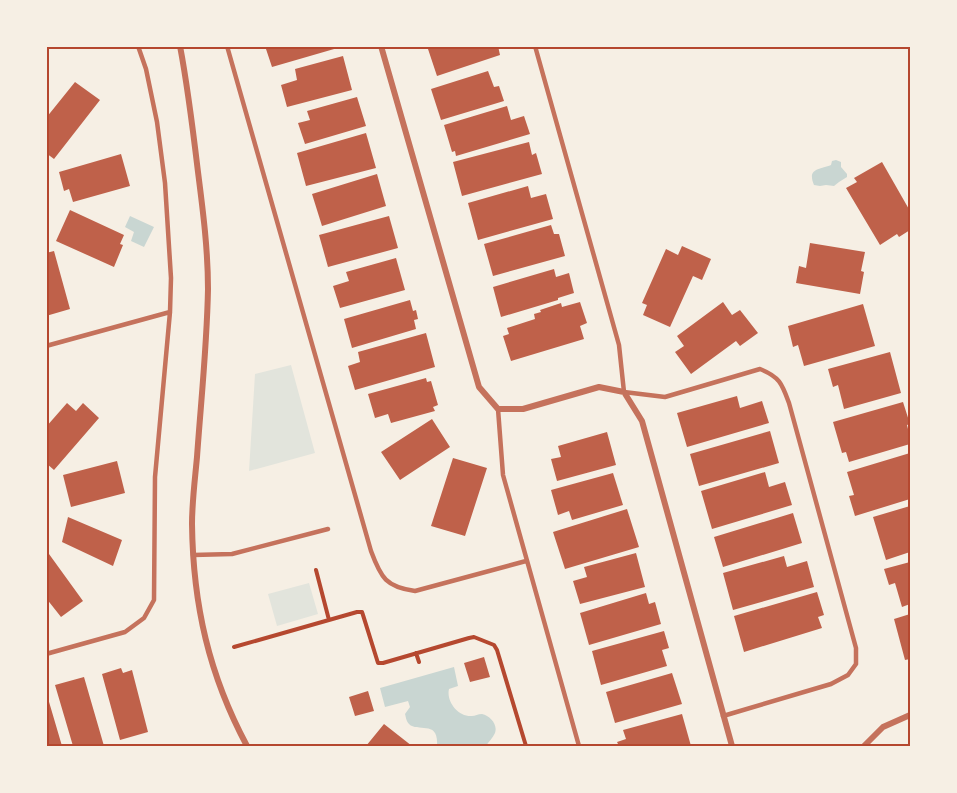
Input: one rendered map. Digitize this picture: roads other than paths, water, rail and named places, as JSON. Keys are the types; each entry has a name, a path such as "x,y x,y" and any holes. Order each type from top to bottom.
{"street":[{"path":"180,46 199,178 208,286 192,521 193,555 199,607 208,650 230,714 247,747"},
{"path":"381,46 479,387 498,409 523,409 599,387 624,392 642,421 732,747"},
{"path":"864,747 883,727 910,715"}],"lane":[{"path":"46,654 125,632 144,618 154,600 155,477 171,278 165,183 157,122 146,69 138,46"},
{"path":"227,46 371,552 378,569 386,581 401,589 416,591 526,561"},
{"path":"535,46 619,345 624,392 665,397 760,369 773,374 782,385 789,403 856,648 856,663 848,675 831,684 723,716"},
{"path":"46,346 170,312"},
{"path":"498,409 503,475 579,747"},
{"path":"193,555 232,554 253,550 328,529"}]}
